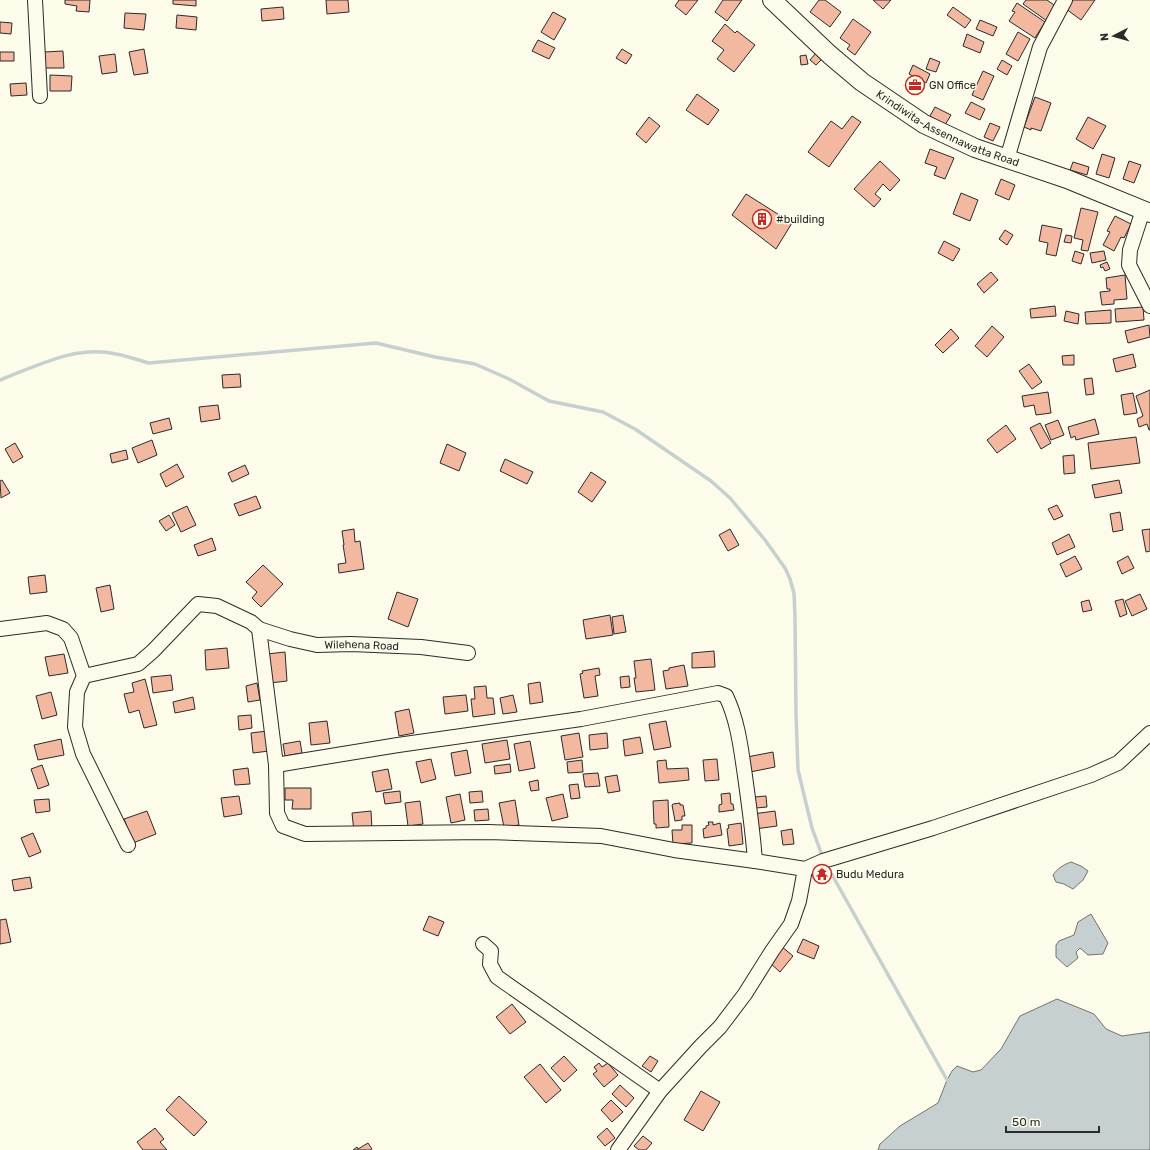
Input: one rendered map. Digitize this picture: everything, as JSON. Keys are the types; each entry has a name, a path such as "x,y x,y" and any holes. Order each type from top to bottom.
{"main road":[{"name":"Krindiwita-Assennawatta Road","path":"772,0 830,55 881,96 924,124 975,148 1067,179 1147,211"}],"street":[{"path":"35,0 40,96"},
{"path":"1007,159 1040,47 1065,0"},
{"path":"1147,211 1130,250 1129,265 1150,306"},
{"name":"Wilehena Road","path":"84,676 138,664 153,651 198,604 216,606 251,622 259,629 290,639 317,645 350,644 421,647 468,653"},
{"path":"0,629 47,623 63,629 71,638 84,676 77,692 75,727 83,754 128,845"},
{"path":"259,629 276,766 277,813 283,826 305,834 488,832 601,836 674,850 805,869 823,861 941,825 1091,775 1118,763 1150,733"},
{"path":"276,766 398,745 581,719 718,693 726,696 732,708 739,737 752,826 755,861"},
{"path":"618,1150 660,1091 720,1027 745,994 791,924 799,901 805,869"},
{"path":"483,944 491,951 490,964 496,977 660,1091"}],"shaded area":[{"path":"1071,862 1088,871 1083,880 1073,889 1056,882 1053,875 1061,867"},
{"path":"1091,914 1108,943 1103,954 1088,955 1080,948 1076,952 1078,958 1067,967 1056,957 1056,945 1059,941 1074,935 1078,922"},
{"path":"1057,999 1094,1014 1106,1029 1122,1036 1150,1032 1150,1150 878,1150 880,1144 900,1126 938,1103 947,1080 957,1066 973,1072 981,1070 1001,1049 1020,1016"}],"building":[{"path":"65,0 90,0 89,12 76,11 77,6 65,4"},
{"path":"173,0 196,0 196,6 173,4"},
{"path":"326,0 348,0 349,12 327,14"},
{"path":"679,0 698,0 686,15 675,6"},
{"path":"723,0 742,0 727,21 715,12"},
{"path":"819,0 825,0 841,12 830,27 810,12"},
{"path":"873,0 891,0 883,9"},
{"path":"1026,0 1047,0 1057,7 1047,21 1023,4"},
{"path":"1073,0 1095,0 1081,20 1066,9"},
{"path":"1017,3 1045,22 1035,38 1009,21 1015,12 1012,11"},
{"path":"283,7 284,19 262,21 261,9"},
{"path":"953,7 971,20 965,28 947,15"},
{"path":"553,12 566,19 554,40 541,32"},
{"path":"125,13 146,14 144,30 124,28"},
{"path":"177,15 197,17 196,30 176,28"},
{"path":"853,19 871,32 855,55 847,49 850,45 840,38"},
{"path":"980,20 997,27 993,36 976,29"},
{"path":"0,22 12,23 11,34 0,33"},
{"path":"725,24 735,33 737,31 755,45 734,72 717,59 724,50 712,41"},
{"path":"1018,32 1030,39 1018,61 1006,54"},
{"path":"967,34 984,42 980,53 963,46"},
{"path":"538,40 555,48 549,59 532,51"},
{"path":"144,49 148,73 134,75 129,52"},
{"path":"622,49 632,55 626,64 616,58"},
{"path":"63,51 64,68 44,68 44,52"},
{"path":"0,52 14,52 14,61 0,61"},
{"path":"816,53 822,59 816,65 810,60"},
{"path":"115,54 117,72 102,74 99,56"},
{"path":"806,55 808,64 801,65 800,56"},
{"path":"930,58 940,62 936,72 926,69"},
{"path":"1002,60 1012,66 1007,75 997,69"},
{"path":"913,65 930,74 926,83 909,74"},
{"path":"983,71 994,76 983,100 972,95"},
{"path":"50,75 72,76 71,91 50,91"},
{"name":"GN Office","path":"911,78 924,84 919,93 907,87"},
{"path":"26,83 27,95 11,96 10,84"},
{"path":"697,94 719,110 708,125 686,110"},
{"path":"1035,97 1051,103 1041,131 1031,128 1031,130 1024,127"},
{"path":"971,102 985,109 980,120 965,113"},
{"path":"935,107 951,115 945,125 930,116"},
{"path":"852,116 861,122 829,167 808,152 831,121 842,129"},
{"path":"649,117 660,126 646,143 636,134"},
{"path":"1088,117 1106,126 1093,149 1076,139"},
{"path":"990,123 1000,127 993,141 984,137"},
{"path":"930,149 954,158 945,179 934,175 937,167 925,163"},
{"path":"1102,154 1115,158 1109,178 1096,174"},
{"path":"880,161 900,180 890,191 883,184 875,194 881,199 874,207 854,189"},
{"path":"1129,161 1141,165 1134,183 1123,179"},
{"path":"1073,162 1089,167 1087,175 1070,170"},
{"path":"1001,179 1015,185 1009,200 995,194"},
{"path":"961,193 978,200 970,221 953,214"},
{"name":"#building","path":"746,194 792,223 776,249 732,215"},
{"path":"1081,208 1098,212 1088,251 1081,250 1083,240 1074,238"},
{"path":"1115,216 1131,224 1124,238 1121,237 1114,251 1103,245 1110,232 1107,231"},
{"path":"1042,225 1062,229 1056,256 1046,254 1048,243 1039,241"},
{"path":"1005,230 1013,235 1007,245 999,239"},
{"path":"1066,235 1072,236 1071,243 1064,242"},
{"path":"944,241 960,249 953,261 938,253"},
{"path":"1075,251 1084,254 1081,264 1072,261"},
{"path":"1104,251 1106,260 1092,263 1090,253"},
{"path":"1107,262 1110,269 1105,271 1100,265"},
{"path":"991,272 998,280 984,293 977,284"},
{"path":"1125,275 1127,299 1114,300 1114,304 1102,305 1100,292 1110,291 1110,289 1107,289 1106,278"},
{"path":"1055,306 1056,316 1031,318 1030,309"},
{"path":"1143,307 1144,320 1116,322 1115,309"},
{"path":"1111,310 1111,323 1086,324 1085,312"},
{"path":"1066,311 1079,314 1078,324 1064,321"},
{"path":"1149,325 1150,337 1128,343 1125,331"},
{"path":"992,326 1004,337 987,357 975,346"},
{"path":"951,329 959,338 943,353 935,345"},
{"path":"1133,354 1136,367 1116,372 1113,359"},
{"path":"1074,355 1074,365 1063,365 1062,356"},
{"path":"1029,364 1042,382 1032,389 1019,371"},
{"path":"240,374 241,387 223,388 222,375"},
{"path":"1092,378 1094,394 1086,395 1084,379"},
{"path":"1150,390 1149,430 1147,424 1139,427 1137,419 1143,416 1136,396"},
{"path":"1048,392 1051,413 1036,415 1034,405 1024,407 1022,396"},
{"path":"1133,393 1137,413 1124,415 1121,395"},
{"path":"218,405 220,419 201,422 199,407"},
{"path":"169,418 172,429 153,434 150,423"},
{"path":"1095,419 1099,434 1076,440 1075,436 1071,438 1068,427"},
{"path":"1058,420 1064,435 1051,440 1045,425"},
{"path":"1040,423 1051,443 1041,449 1030,428"},
{"path":"1006,425 1016,439 997,453 987,440"},
{"path":"1136,437 1140,463 1091,469 1088,443"},
{"path":"152,440 157,455 138,463 132,448"},
{"path":"15,443 23,457 13,463 5,449"},
{"path":"447,444 466,453 459,471 440,463"},
{"path":"126,450 128,459 112,463 110,454"},
{"path":"1074,455 1075,473 1064,474 1063,456"},
{"path":"505,459 533,472 527,484 500,471"},
{"path":"177,464 184,477 166,487 160,474"},
{"path":"245,465 249,474 232,482 228,473"},
{"path":"591,472 606,482 592,502 578,492"},
{"path":"2,480 10,493 1,498 0,481"},
{"path":"1119,480 1122,493 1095,498 1092,485"},
{"path":"256,496 261,508 239,516 234,504"},
{"path":"1057,505 1063,516 1054,520 1048,509"},
{"path":"187,506 196,525 181,532 172,513"},
{"path":"1120,512 1123,530 1113,532 1110,514"},
{"path":"169,515 175,525 166,531 159,521"},
{"path":"354,529 355,542 360,541 364,569 339,573 338,564 346,563 342,531"},
{"path":"730,529 739,545 728,551 719,535"},
{"path":"1150,529 1150,551 1146,552 1142,530"},
{"path":"1069,534 1075,547 1057,555 1052,543"},
{"path":"212,538 216,550 198,556 194,545"},
{"path":"1075,556 1082,569 1066,577 1060,564"},
{"path":"1128,556 1134,568 1122,574 1117,562"},
{"path":"263,565 283,584 261,607 252,598 257,592 246,582"},
{"path":"45,575 47,592 30,594 28,577"},
{"path":"110,585 114,609 101,612 96,588"},
{"path":"397,592 418,599 408,627 388,619"},
{"path":"1140,594 1147,609 1132,616 1125,601"},
{"path":"1123,599 1127,614 1120,617 1115,601"},
{"path":"1089,600 1092,610 1083,612 1081,602"},
{"path":"610,615 613,635 586,639 583,620"},
{"path":"623,615 626,632 614,634 612,617"},
{"path":"227,648 229,668 206,670 205,650"},
{"path":"714,651 715,667 692,668 692,653"},
{"path":"285,652 287,681 270,683 267,654"},
{"path":"64,654 68,673 49,676 45,657"},
{"path":"651,659 655,690 636,692 634,661"},
{"path":"684,665 688,686 666,689 663,671 669,670 669,668"},
{"path":"599,668 600,675 595,676 598,696 584,698 580,674 583,673 582,671"},
{"path":"171,675 173,690 153,693 151,677"},
{"path":"629,676 630,687 621,688 620,677"},
{"path":"145,679 157,725 144,728 139,710 129,713 124,694 134,692 132,683"},
{"path":"540,682 543,702 530,704 528,684"},
{"path":"257,683 260,700 248,702 246,686"},
{"path":"486,686 487,698 493,698 495,714 473,717 471,699 475,699 474,687"},
{"path":"51,692 57,715 42,719 36,696"},
{"path":"466,695 468,711 445,714 443,697"},
{"path":"513,695 517,712 503,714 500,698"},
{"path":"193,697 195,709 175,713 173,702"},
{"path":"409,709 414,733 399,736 395,712"},
{"path":"251,715 252,728 239,730 238,716"},
{"path":"327,721 330,743 311,745 309,723"},
{"path":"666,721 671,747 654,750 649,724"},
{"path":"267,731 269,751 253,753 251,733"},
{"path":"579,733 583,757 565,760 561,736"},
{"path":"607,733 608,748 590,750 589,735"},
{"path":"640,737 643,753 625,756 623,740"},
{"path":"61,739 64,755 38,760 34,745"},
{"path":"507,740 510,759 485,763 482,744"},
{"path":"300,741 302,753 285,756 283,744"},
{"path":"530,741 535,768 519,771 514,744"},
{"path":"467,750 471,773 455,776 451,753"},
{"path":"773,752 775,767 750,772 747,757"},
{"path":"431,759 436,779 421,783 416,762"},
{"path":"717,759 719,780 705,781 703,760"},
{"path":"582,760 583,772 568,773 567,762"},
{"path":"666,760 667,769 688,768 689,780 659,783 657,761"},
{"path":"510,764 511,772 495,774 494,766"},
{"path":"42,765 49,785 38,789 31,769"},
{"path":"248,768 250,784 235,785 233,770"},
{"path":"388,769 392,789 376,792 372,772"},
{"path":"598,773 600,786 585,787 583,774"},
{"path":"617,775 620,791 608,793 605,777"},
{"path":"538,780 539,790 531,791 529,782"},
{"path":"578,784 580,798 571,799 569,785"},
{"path":"285,788 311,788 311,809 292,809 293,800 285,800"},
{"path":"400,791 401,802 385,804 383,793"},
{"path":"482,791 483,802 470,803 469,792"},
{"path":"730,793 731,804 733,804 734,810 719,812 719,805 722,804 721,794"},
{"path":"460,794 465,820 451,823 446,797"},
{"path":"563,794 568,817 552,821 546,798"},
{"path":"239,796 242,814 224,817 221,798"},
{"path":"766,796 767,807 756,808 755,797"},
{"path":"49,799 50,811 36,813 34,800"},
{"path":"515,800 519,825 504,827 499,803"},
{"path":"668,800 669,827 656,828 656,824 654,824 653,801"},
{"path":"420,801 423,824 408,826 405,803"},
{"path":"680,803 680,805 683,805 685,816 682,816 682,820 675,821 672,805"},
{"path":"488,809 489,820 475,821 474,810"},
{"path":"147,811 156,834 133,843 124,819"},
{"path":"371,811 372,830 354,832 352,813"},
{"path":"775,811 777,826 755,829 753,814"},
{"path":"708,822 713,822 713,825 720,823 722,835 704,838 703,829 709,825"},
{"path":"741,823 743,844 729,846 728,825"},
{"path":"682,825 692,825 692,843 673,844 672,830 682,830"},
{"path":"792,829 794,844 783,845 781,831"},
{"path":"33,833 41,852 29,857 21,838"},
{"path":"30,877 32,888 14,891 12,880"},
{"path":"429,916 444,922 438,936 423,930"},
{"path":"6,919 11,942 0,944 0,920"},
{"path":"803,939 819,946 814,959 797,952"},
{"path":"781,946 793,956 780,972 769,962"},
{"path":"512,1004 526,1022 510,1034 496,1017"},
{"path":"564,1056 577,1070 564,1082 551,1068"},
{"path":"650,1056 658,1061 651,1072 642,1066"},
{"path":"599,1063 602,1067 608,1063 618,1075 604,1087 593,1074 597,1071 594,1067"},
{"path":"540,1064 561,1090 546,1103 524,1077"},
{"path":"620,1085 634,1098 626,1107 612,1094"},
{"path":"701,1091 720,1102 703,1131 684,1120"},
{"path":"179,1096 207,1122 194,1136 166,1110"},
{"path":"611,1100 623,1112 612,1122 601,1110"},
{"path":"155,1128 164,1139 160,1142 167,1150 143,1150 137,1142"},
{"path":"607,1128 615,1138 605,1146 597,1137"},
{"path":"643,1136 652,1143 646,1150 639,1150 634,1146"},
{"path":"368,1143 372,1149 353,1150 357,1147 358,1149"}],"waterway":[{"path":"0,380 56,358 86,352 116,354 149,363 376,343 435,357 475,364 509,379 549,401 603,412 635,429 711,481 730,498 765,540 785,568 790,579 794,593 798,770 812,828 823,858"},
{"path":"826,864 947,1080"}],"place":[{"name":"GN Office","path":"915,85"},
{"name":"#building","path":"762,219"},
{"name":"Budu Medura","path":"822,874"}]}
